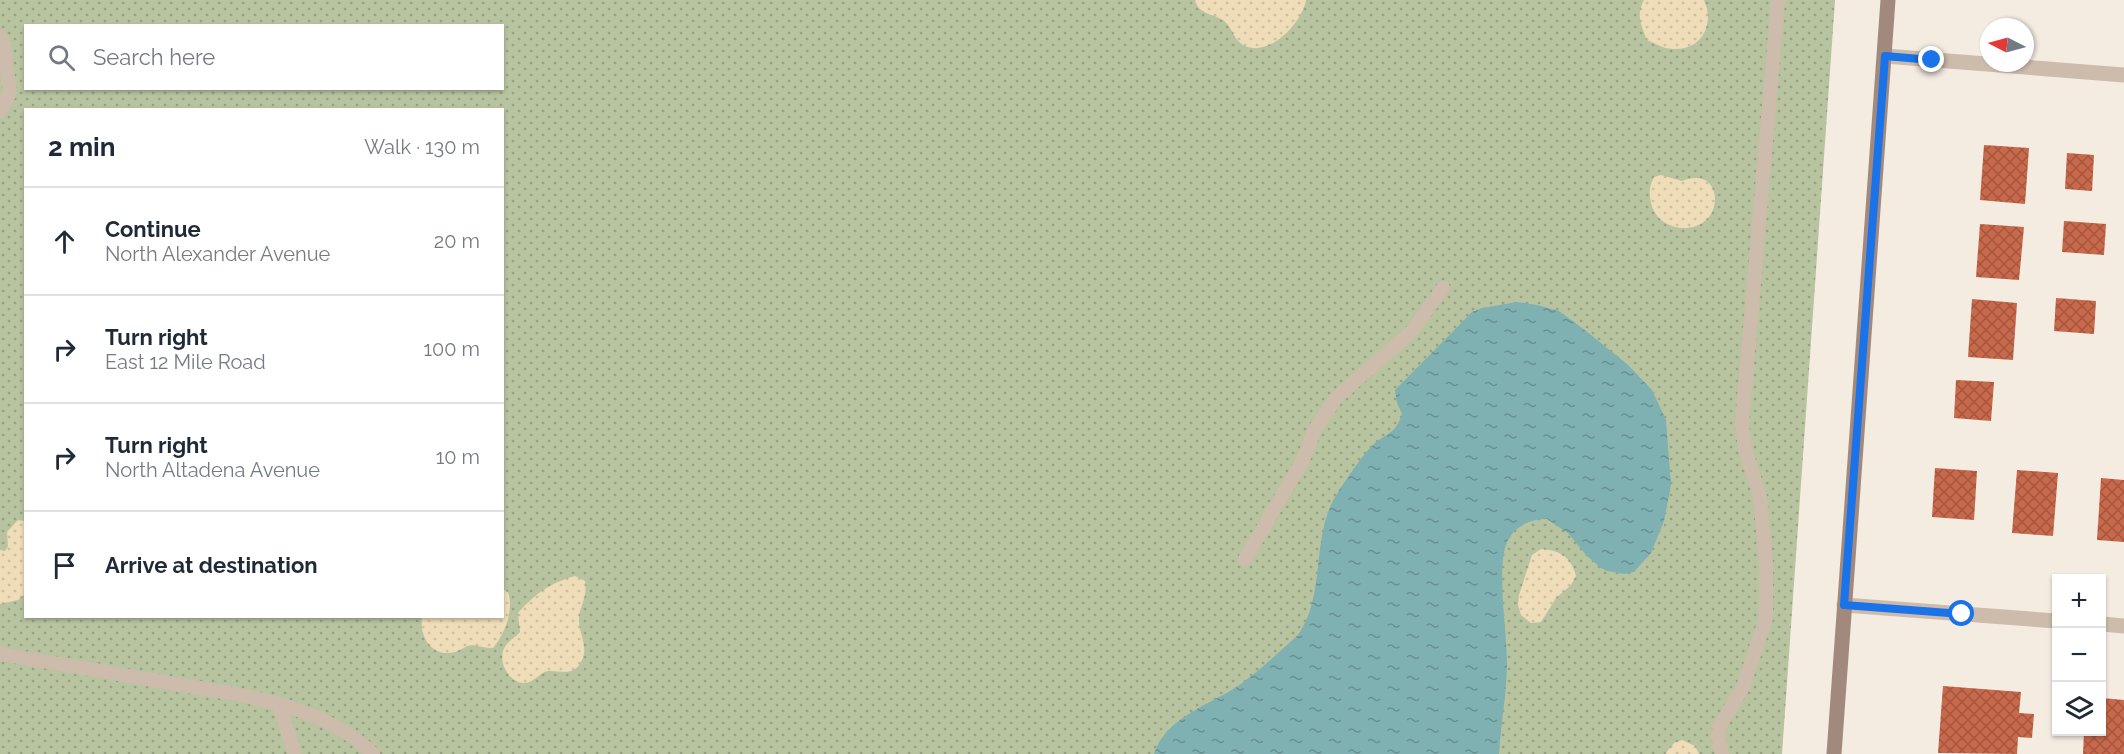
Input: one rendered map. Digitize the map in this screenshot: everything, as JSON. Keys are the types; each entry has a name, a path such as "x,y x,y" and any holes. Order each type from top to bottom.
{"main road":[{"path":"1834,754 1888,0"}],"street":[{"path":"1885,56 2124,75"},
{"path":"1844,605 2052,621"},
{"path":"2106,624 2124,626"}],"lane":[{"path":"1722,754 1718,735 1720,726 1743,687 1766,618 1766,563 1760,497 1745,449 1742,423 1778,0"},
{"path":"0,36 4,45 10,93 0,111"},
{"path":"1245,559 1303,459 1315,429 1336,398 1411,332 1443,288"},
{"path":"0,654 214,691 293,708 359,740 373,754"},
{"path":"279,705 295,754"}],"green space":[{"path":"0,0 1835,0 1782,754 0,754"}],"sand":[{"path":"1195,0 1306,0 1292,28 1265,47 1255,48 1241,43 1224,21 1203,12"},
{"path":"1644,0 1704,0 1708,18 1704,34 1692,45 1684,48 1667,48 1647,40 1640,15"},
{"path":"1661,175 1682,181 1695,178 1708,182 1715,199 1712,211 1706,220 1696,226 1675,227 1664,222 1656,214 1651,203 1650,190 1654,177"},
{"path":"18,520 24,521 24,595 18,600 0,604 0,550 5,551 8,547 7,532"},
{"path":"1541,549 1554,551 1568,559 1576,576 1571,585 1556,598 1541,622 1531,623 1521,615 1518,605 1519,595 1532,555"},
{"path":"575,576 585,581 586,588 579,617 584,647 581,662 574,670 548,671 528,683 518,682 508,674 502,655 507,644 520,632 518,613 544,590"},
{"path":"504,590 508,592 510,606 505,629 493,648 471,645 455,652 440,652 434,649 425,638 422,618 504,618"},
{"path":"1682,740 1695,746 1699,754 1665,754 1674,743"}],"water":[{"path":"1517,302 1559,311 1627,364 1652,390 1666,420 1671,485 1664,521 1651,553 1634,572 1624,574 1601,568 1586,555 1569,534 1547,519 1524,524 1511,535 1504,551 1502,566 1507,667 1499,754 1154,754 1168,731 1178,722 1238,686 1298,635 1307,619 1312,603 1327,515 1337,493 1352,471 1372,446 1393,430 1399,421 1402,414 1395,390 1472,312"}],"building":[{"path":"1984,145 2029,148 2025,204 1980,200"},
{"path":"2067,153 2094,155 2092,191 2065,189"},
{"path":"2064,221 2106,224 2104,255 2062,252"},
{"path":"1980,224 2024,227 2019,280 1976,277"},
{"path":"2056,298 2096,301 2094,334 2054,331"},
{"path":"1972,299 2017,303 2013,360 1968,357"},
{"path":"1956,380 1994,382 1991,421 1954,418"},
{"path":"1935,468 1977,471 1974,520 1932,517"},
{"path":"2017,470 2058,473 2053,536 2012,533"},
{"path":"2101,478 2124,480 2124,542 2097,540"},
{"path":"1943,686 2021,692 2019,713 2034,714 2032,738 2018,737 2017,754 1938,753"},
{"path":"2106,698 2124,700 2124,754 2083,754 2084,736 2106,736"}],"route":[{"path":"1932,60 1885,56 1844,605 1962,614"}]}
